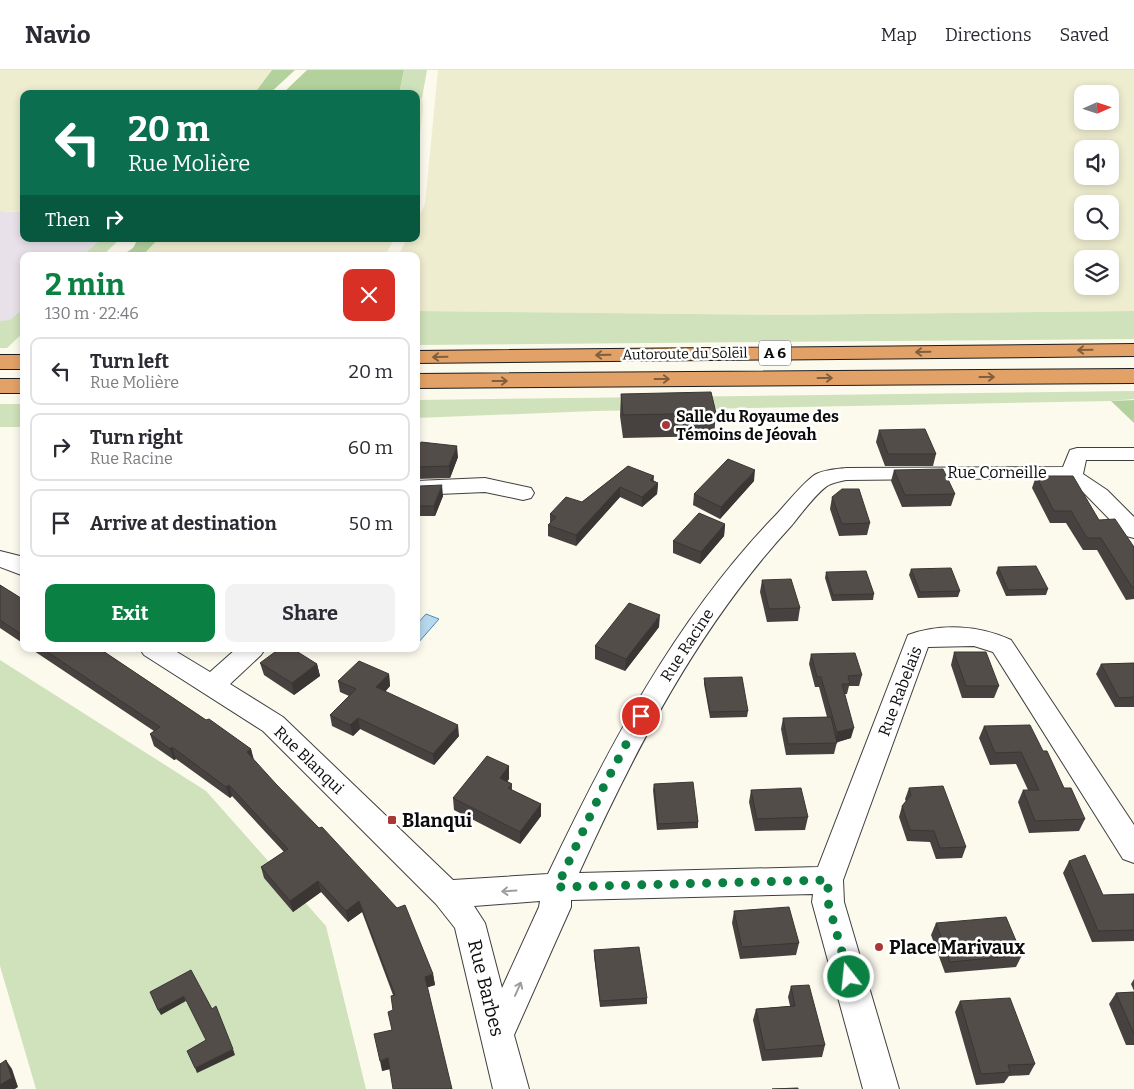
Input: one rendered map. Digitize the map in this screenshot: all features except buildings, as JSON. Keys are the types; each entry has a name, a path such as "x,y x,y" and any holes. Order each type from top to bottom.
{"highway":[{"name":"Autoroute du Soleil","path":"420,357 1134,350"},
{"path":"0,362 20,362"},
{"name":"Autoroute du Soleil","path":"420,381 1134,376"}],"street":[{"path":"1134,454 1076,454 1072,474 1096,492 1134,531"},
{"name":"Rue Corneille","path":"831,476 871,473 1058,472 1072,474"},
{"name":"Rue Racine","path":"498,1034 555,907 557,887 604,786 641,716 716,600 797,504 822,479 831,476"},
{"path":"420,488 485,485 522,493"},
{"path":"0,559 20,566"},
{"name":"Rue Rabelais","path":"828,880 917,641 925,638 976,636 991,639 1002,646 1134,850"},
{"name":"Rue Blanqui","path":"158,652 273,724 447,894"},
{"path":"212,686 249,652"},
{"path":"447,894 557,887 828,880 828,902 881,1089"},
{"name":"Rue Barbes","path":"447,894 469,923 512,1089"}],"shaded area":[{"path":"0,70 272,70 257,90 20,90 20,212 0,211"},
{"path":"438,70 1134,70 1134,311 781,315 420,311 420,252 400,252 405,242 420,242 420,214 425,204"},
{"path":"420,98 422,98 423,109 420,135"},
{"path":"0,211 20,212 20,242 98,242 86,252 20,252 20,312 10,321 0,321"},
{"path":"155,242 392,242 387,252 144,252"}],"green space":[{"path":"272,70 295,70 273,90 257,90"},
{"path":"307,70 404,70 400,90 286,90"},
{"path":"404,70 427,70 422,98 420,98 420,90 400,90"},
{"path":"98,242 117,242 106,252 86,252"},
{"path":"136,242 155,242 146,252 127,252 133,248"},
{"path":"20,311 20,336 7,348 0,348 0,321 10,320"},
{"path":"420,311 781,315 1134,311 1134,339 420,345"},
{"path":"1134,391 1134,399 1111,401 595,411 420,418 420,400"},
{"path":"1134,400 1134,423 1111,401"},
{"path":"0,404 20,404 20,427 0,427"},
{"path":"0,660 206,791 326,926 366,1089 36,1089 0,966"}],"water":[{"path":"426,614 439,619 420,641 420,621"}],"place":[{"name":"Salle du Royaume des Témoins de Jéovah","path":"666,425"},
{"name":"Blanqui","path":"392,820"},
{"name":"Place Marivaux","path":"879,947"}],"route":[{"path":"641,716 604,786 557,887 828,880 828,902 849,977"}]}
